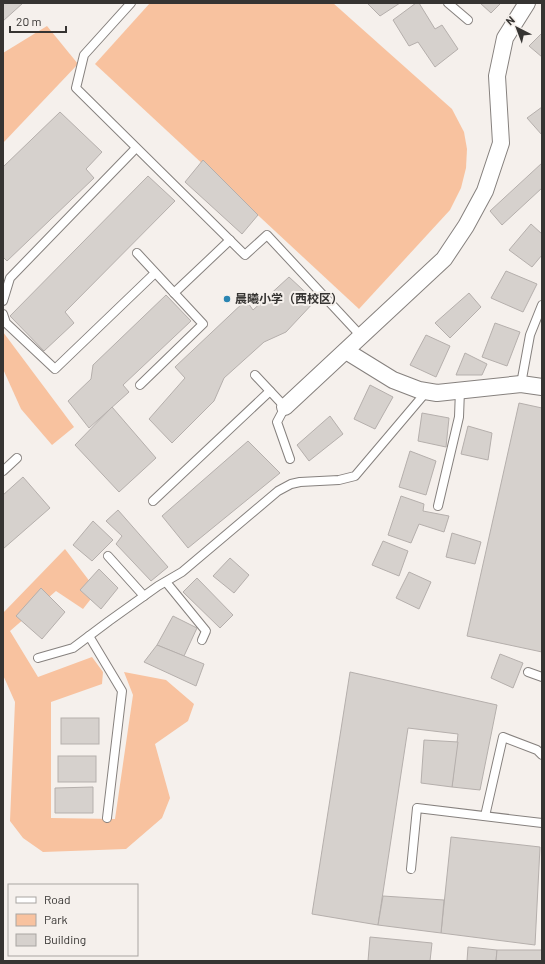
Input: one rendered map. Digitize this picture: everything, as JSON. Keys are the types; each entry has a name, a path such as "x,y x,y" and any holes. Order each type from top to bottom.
{"street":[{"path":"285,407 444,259 466,226 485,191 501,143 497,76 505,38 527,3"},
{"path":"346,351 393,380 419,390 437,393 521,384 542,387"}],"lane":[{"path":"132,3 84,55 76,88 245,255 267,235 361,336"},
{"path":"448,3 468,20"},
{"path":"3,300 10,278 136,148"},
{"path":"174,294 230,240"},
{"path":"137,253 203,324 140,385"},
{"path":"3,314 6,323 55,369 156,273"},
{"path":"521,384 530,335 542,305"},
{"path":"255,375 285,407 277,422 290,459"},
{"path":"438,506 459,417 460,390"},
{"path":"153,501 270,391"},
{"path":"38,658 73,648 144,596 182,572 278,491 291,484 300,482 338,480 355,476 427,391"},
{"path":"3,471 17,458"},
{"path":"108,556 144,596"},
{"path":"166,582 206,631 202,640"},
{"path":"89,636 122,691 107,818"},
{"path":"528,672 542,677"},
{"path":"485,816 503,737 538,750 542,755"},
{"path":"411,869 418,808 542,823"}],"green space":[{"path":"150,3 333,3 452,109 464,132 467,149 466,168 461,188 450,210 359,309 95,64"},
{"path":"47,26 78,64 3,143 3,53"},
{"path":"3,332 74,427 52,445 21,409 3,369"},
{"path":"65,549 97,591 83,609 56,591 10,631 38,677 92,657 103,672 102,684 51,702 51,818 115,819 133,695 124,672 166,680 194,704 188,721 155,744 170,798 162,818 126,849 43,852 23,838 10,821 15,702 3,675 3,613"}],"building":[{"path":"3,3 23,3 3,21"},
{"path":"367,3 400,3 380,16"},
{"path":"416,3 419,3 435,29 442,25 458,49 435,67 418,42 409,46 393,20"},
{"path":"480,3 501,3 491,13"},
{"path":"542,33 542,57 529,46"},
{"path":"542,107 542,135 527,118"},
{"path":"60,112 102,152 86,169 94,178 7,261 3,257 3,167"},
{"path":"203,160 258,215 242,234 185,182"},
{"path":"542,163 542,188 502,225 490,211"},
{"path":"148,176 175,201 65,312 74,323 44,351 10,316"},
{"path":"531,224 542,234 542,255 532,267 509,250"},
{"path":"506,271 537,284 523,312 491,298"},
{"path":"289,277 315,301 286,332 264,342 224,378 214,401 172,443 149,419 185,378 175,367 246,300 253,310"},
{"path":"469,293 481,307 450,338 435,323"},
{"path":"166,295 191,321 123,385 129,392 89,428 68,401 91,379 93,365"},
{"path":"495,323 520,332 507,366 482,357"},
{"path":"426,335 450,346 436,377 410,365"},
{"path":"465,353 487,364 482,375 456,375"},
{"path":"370,385 393,397 375,429 354,419"},
{"path":"519,403 542,408 542,652 467,636"},
{"path":"112,407 156,458 119,492 75,445"},
{"path":"422,413 449,418 446,447 418,441"},
{"path":"330,416 343,434 309,461 297,445"},
{"path":"468,426 492,433 488,460 461,454"},
{"path":"248,441 280,473 188,548 162,516"},
{"path":"410,451 436,461 426,495 399,487"},
{"path":"23,477 50,508 3,549 3,495"},
{"path":"401,496 424,504 423,511 449,516 444,532 419,524 411,543 388,535"},
{"path":"118,510 168,567 151,581 116,544 122,536 106,521"},
{"path":"93,521 113,540 92,561 73,545"},
{"path":"452,533 481,542 475,564 446,557"},
{"path":"383,541 408,551 399,576 372,565"},
{"path":"230,558 249,575 234,593 213,576"},
{"path":"99,569 118,588 101,609 80,590"},
{"path":"409,572 431,582 419,609 396,598"},
{"path":"197,578 233,615 220,628 183,592"},
{"path":"41,588 65,612 42,639 16,616"},
{"path":"173,616 197,628 184,656 157,645"},
{"path":"157,645 204,664 196,686 144,662"},
{"path":"500,654 523,663 513,688 491,678"},
{"path":"350,672 497,705 480,790 452,787 458,734 408,728 378,925 312,914"},
{"path":"61,718 99,718 99,744 61,744"},
{"path":"424,740 458,742 452,787 421,783"},
{"path":"58,756 96,756 96,782 58,782"},
{"path":"93,787 93,813 55,813 55,788"},
{"path":"451,837 540,847 535,945 441,933"},
{"path":"383,896 444,900 441,933 378,925"},
{"path":"370,937 432,943 430,961 368,961"},
{"path":"468,947 497,950 496,961 467,961"},
{"path":"497,950 542,950 542,961 496,961"}],"place":[{"name":"晨曦小学（西校区）","path":"227,299"}]}
